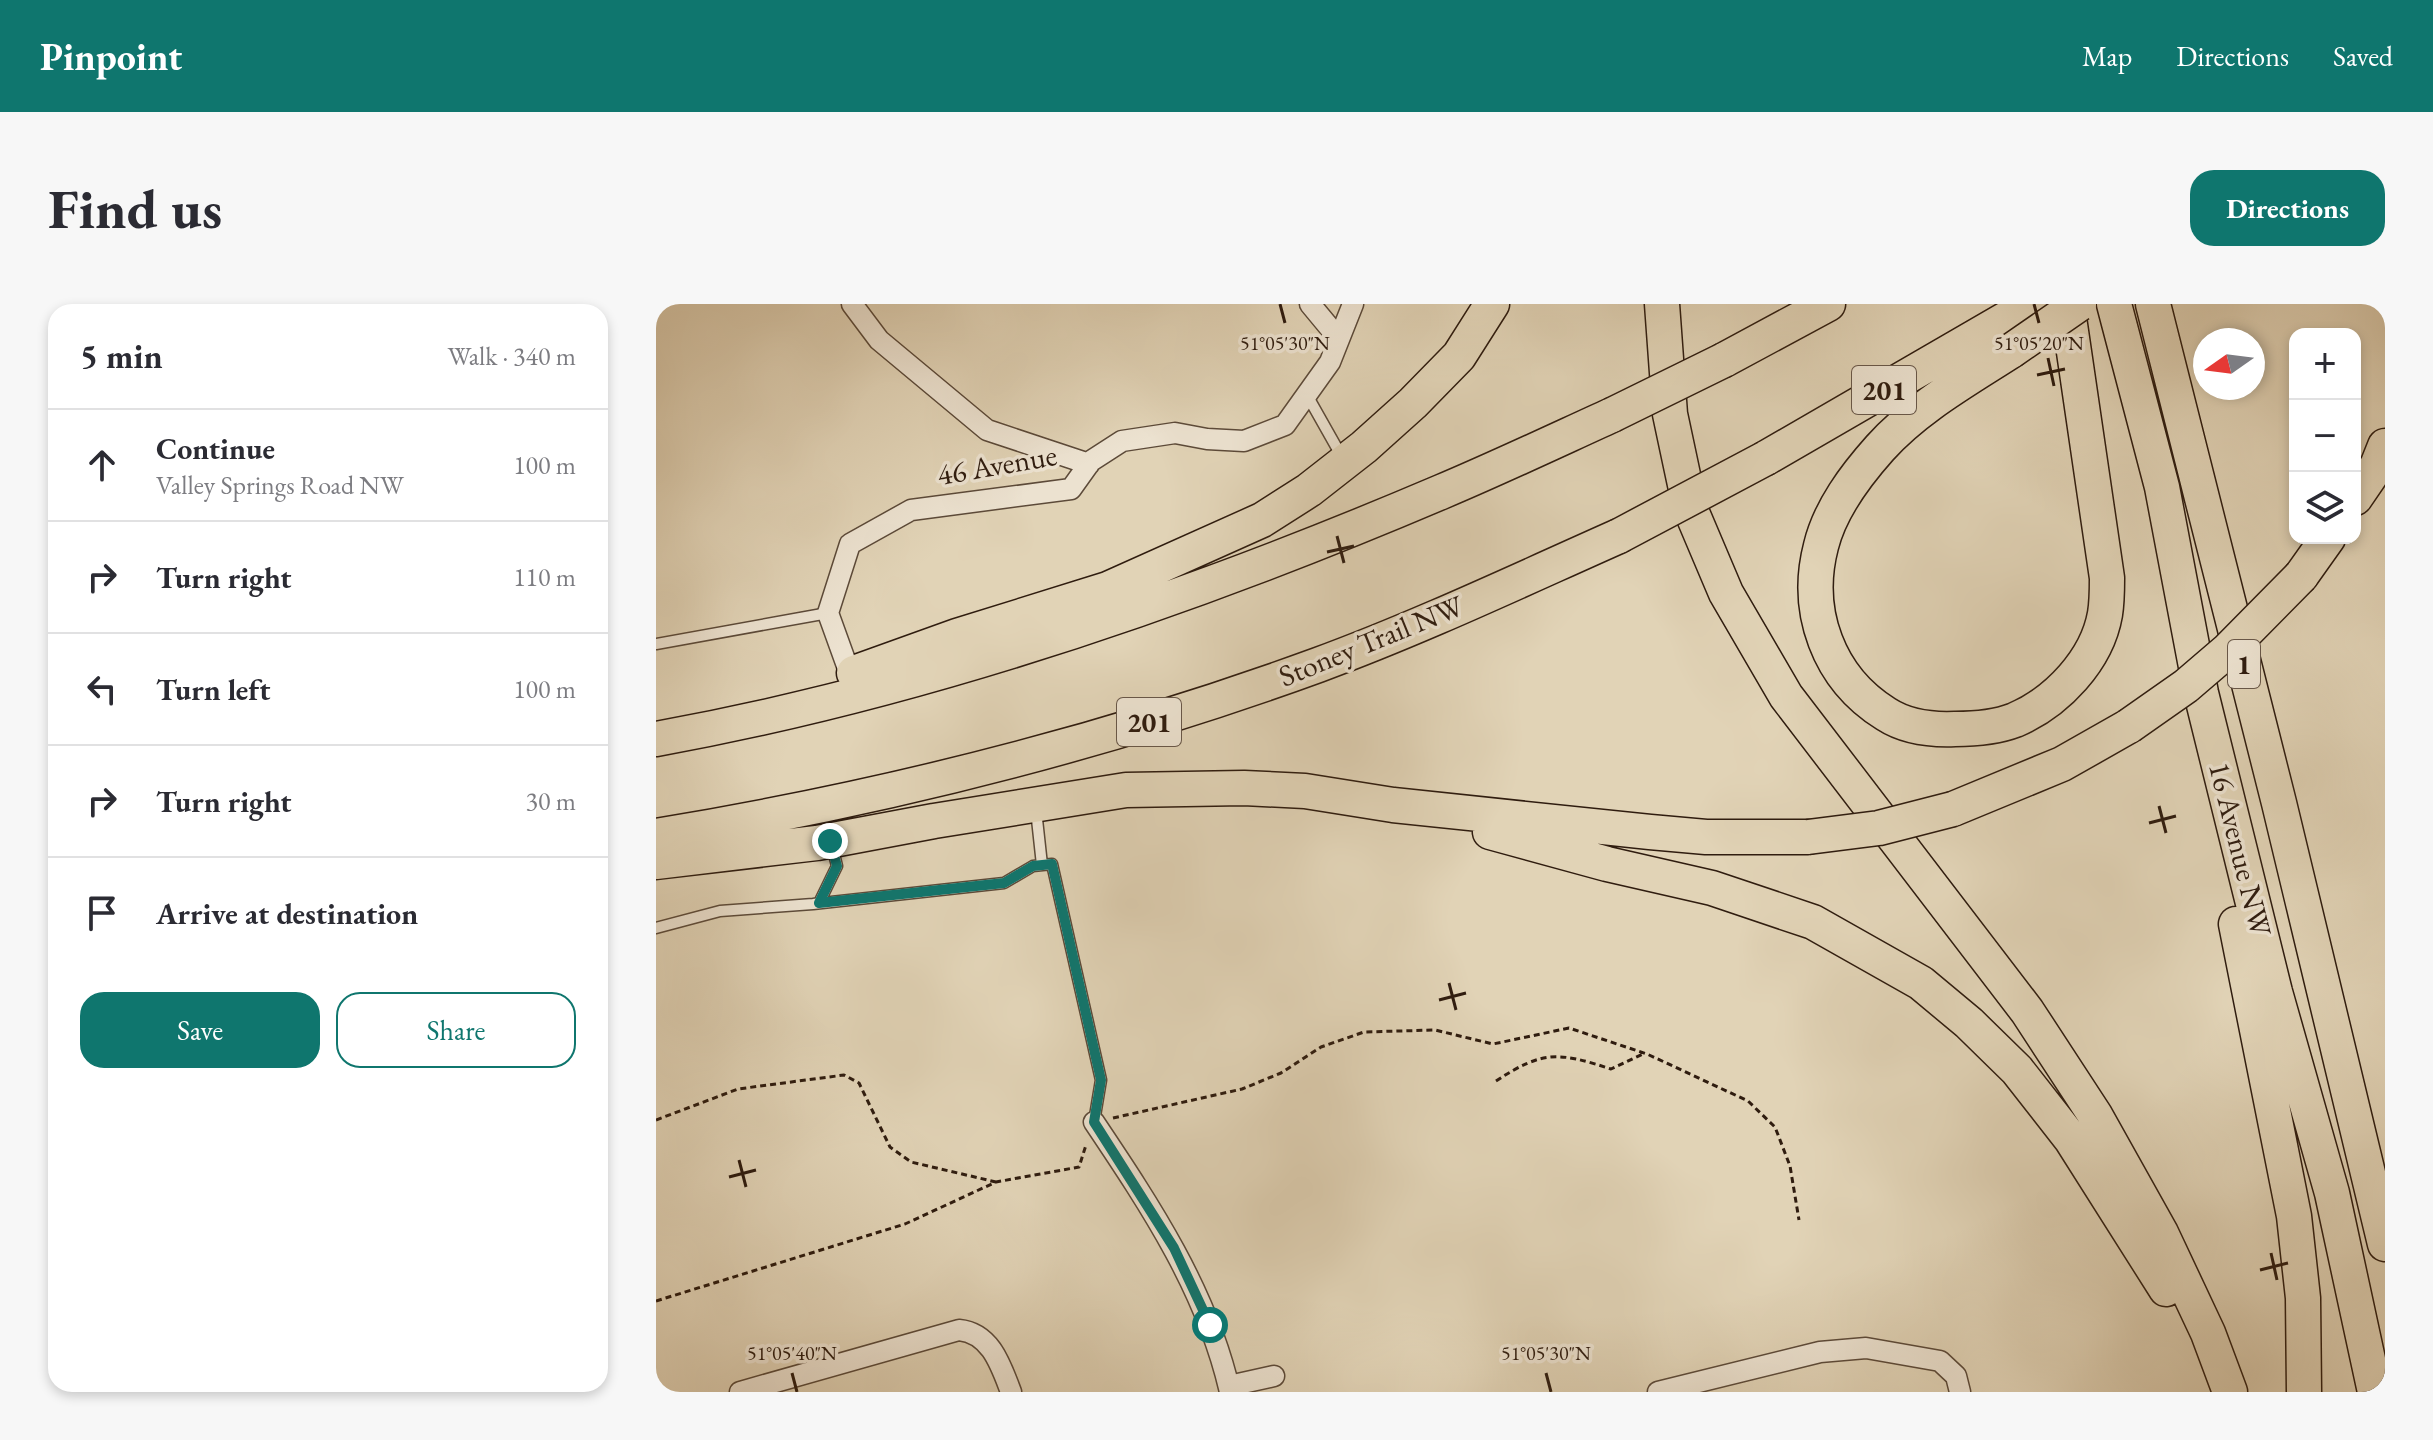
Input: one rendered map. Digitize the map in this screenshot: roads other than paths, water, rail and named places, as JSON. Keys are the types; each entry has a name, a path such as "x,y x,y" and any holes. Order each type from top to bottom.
{"highway":[{"path":"715,729 850,674 957,636 1108,589 1262,520 1345,462 1413,403 1459,356 1492,304"},
{"path":"1662,304 1670,414 1690,508 1726,593 1786,696 2027,1011 2095,1115 2161,1233 2208,1333 2230,1392"},
{"path":"656,739 715,729 976,661 1155,603 1305,548 1428,498 1612,415 1828,304"},
{"name":"Stoney Trail NW","path":"656,836 758,818 1076,745 1190,710 1321,664 1432,619 1619,536 2006,337 2032,304"},
{"path":"2067,304 2107,578 2105,615 2089,656 2056,696 2013,721 1973,729 1928,730 1887,715 1854,689 1834,663 1818,618 1816,583 1821,546 1835,511 1855,479 1882,446 2006,337 2079,304"},
{"name":"16 Avenue NW","path":"2114,304 2162,487 2201,693 2275,992 2332,1193 2375,1392"},
{"name":"16 Avenue NW","path":"2153,304 2279,803 2385,1244"},
{"path":"2361,489 2377,466 2385,446"},
{"path":"656,862 830,841 1126,790 1244,788 1305,791 1393,805 1706,837 1808,837 1879,828 1953,809 2062,764 2129,726 2186,686 2228,650 2301,576 2324,544"},
{"path":"2222,778 2220,838 2294,1216 2303,1298 2304,1392"},
{"path":"1393,805 1726,893 1813,922 1921,983 1969,1023 2017,1070 2071,1139 2189,1327 2221,1392"}],"street":[{"path":"852,304 879,340 987,430 1089,464"},
{"path":"1310,304 1339,339"},
{"name":"46 Avenue","path":"828,613 850,544 911,510 1071,489 1089,464 1122,441 1175,433 1244,441 1285,425 1330,362 1353,304"},
{"path":"828,613 850,674"},
{"path":"1094,1122 1184,1266 1210,1325 1229,1389 1274,1376"},
{"path":"740,1392 775,1387 959,1330 977,1334 988,1343 1011,1392"},
{"path":"1658,1392 1820,1352 1866,1348 1940,1361 1956,1376 1960,1392"}],"lane":[{"path":"1307,395 1345,462"},
{"path":"656,644 828,613"},
{"path":"1035,804 1042,865"},
{"path":"819,903 837,866 830,841"},
{"path":"656,928 720,911 1004,883 1033,866 1052,864 1101,1080 1094,1122"}]}
